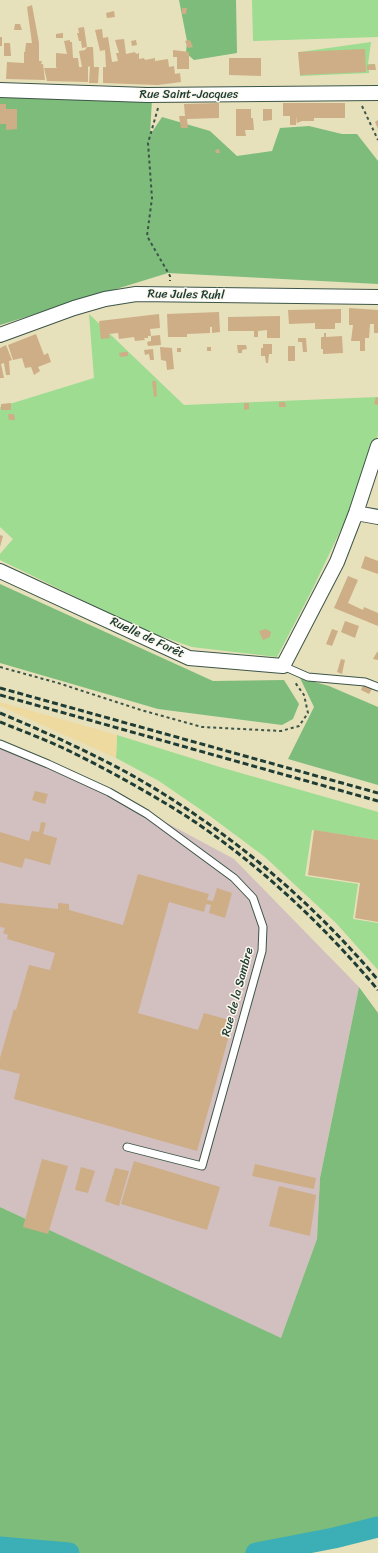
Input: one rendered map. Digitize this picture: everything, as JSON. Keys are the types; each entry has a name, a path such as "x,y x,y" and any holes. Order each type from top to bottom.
{"street":[{"name":"Rue Saint-Jacques","path":"0,90 159,95 378,93"},
{"name":"Rue Jules Ruhl","path":"0,335 74,308 105,299 136,294 378,297"},
{"path":"283,666 337,562 356,513 378,446"},
{"path":"356,513 378,517"},
{"name":"Ruelle de Forêt","path":"0,571 189,658 283,666"}],"lane":[{"path":"283,666 308,677 365,682 378,687"},
{"name":"Rue de la Sambre","path":"0,744 109,792 147,814 234,878 253,898 263,927 262,951 202,1166 127,1147"}],"path":[{"path":"356,93 378,140"},
{"path":"159,95 158,106 148,143 152,198 147,236 170,276 170,294"},
{"path":"0,667 202,727 282,731 299,726 308,712 304,695 283,666"}],"shaded area":[{"path":"0,744 109,792 234,859 359,987 320,1178 317,1239 281,1339 0,1207"}],"green space":[{"path":"179,0 236,0 237,53 194,60 186,53 187,41"},
{"path":"252,0 378,0 378,37 253,41"},
{"path":"371,42 368,64 375,64 375,70 369,70 369,73 300,76 300,52"},
{"path":"0,97 152,99 150,135 162,117 210,131 237,156 272,151 280,128 309,126 342,134 357,134 378,161 378,284 168,273 0,325"},
{"path":"89,314 184,405 378,397 378,431 375,458 312,590 277,657 192,647 146,631 0,560 0,554 13,539 0,527 0,407 94,378"},
{"path":"0,584 213,681 284,680 299,704 293,719 282,725 158,709 0,663"},
{"path":"300,678 329,686 378,707 378,785 288,759 314,707"},
{"path":"117,735 223,768 378,812 378,840 312,830 305,876 358,884 353,919 378,923 378,970 336,923 265,857 210,816 159,781 116,758"},
{"path":"359,987 378,1013 378,1525 249,1553 48,1553 0,1550 0,1207 281,1338 317,1239 320,1178"}],"sand":[{"path":"0,702 117,735 116,758 0,706"}],"building":[{"path":"32,5 39,43 39,61 42,61 41,64 43,64 45,80 6,79 7,62 24,63 26,43 32,43 27,7"},
{"path":"182,8 187,8 186,14 182,14"},
{"path":"114,11 115,17 107,18 106,13"},
{"path":"15,24 20,24 22,30 14,30"},
{"path":"84,27 87,47 82,48 81,41 79,41 77,33 79,33 78,28"},
{"path":"102,29 103,38 108,37 112,62 118,61 116,53 119,53 115,40 124,39 126,54 135,52 136,54 139,53 139,59 144,58 145,60 155,58 155,61 168,59 169,67 174,66 175,74 180,73 181,82 158,85 103,83 103,67 106,67 105,50 100,51 95,30"},
{"path":"63,33 63,38 56,38 56,34"},
{"path":"0,37 2,37 2,46 0,46"},
{"path":"70,40 70,42 72,42 73,58 78,58 79,67 82,67 79,51 85,50 87,47 93,47 94,67 99,67 98,83 89,83 90,66 88,67 88,82 47,81 44,68 57,68 56,53 67,54 64,41"},
{"path":"136,40 137,45 132,46 131,41"},
{"path":"190,40 193,47 188,48 185,41"},
{"path":"4,43 10,43 11,56 4,56"},
{"path":"365,49 366,72 300,75 298,52"},
{"path":"173,50 189,52 189,69 177,69 177,57 173,57"},
{"path":"229,58 261,58 261,76 229,75"},
{"path":"375,64 376,70 367,70 367,65"},
{"path":"219,103 219,118 187,119 188,128 181,128 179,116 185,116 184,104"},
{"path":"283,103 345,103 345,118 314,118 314,121 302,121 297,123 297,116 296,125 290,125 290,116 283,116"},
{"path":"0,104 6,104 6,109 17,109 17,129 6,130 6,124 0,124"},
{"path":"236,109 251,109 251,118 253,118 254,130 245,130 246,136 236,136"},
{"path":"263,109 272,109 272,120 263,121"},
{"path":"378,120 378,129 375,122"},
{"path":"219,149 220,153 216,153 215,150"},
{"path":"349,308 378,310 378,333 374,333 374,324 370,324 369,338 365,338 365,351 360,351 360,341 351,341 353,325 349,325"},
{"path":"341,309 341,323 335,323 335,329 315,329 315,323 289,324 288,310"},
{"path":"219,312 220,332 212,333 212,327 210,327 210,333 187,334 187,337 168,337 167,314"},
{"path":"159,314 160,328 150,329 151,336 144,338 145,340 135,341 134,337 119,339 118,333 109,334 110,338 101,339 99,321"},
{"path":"280,316 280,338 267,338 267,330 258,331 258,337 254,337 254,331 228,331 228,317"},
{"path":"324,333 326,333 326,337 342,336 343,353 323,354 323,349 321,349 321,337 324,337"},
{"path":"36,334 44,355 48,353 51,362 38,367 40,371 34,375 31,367 25,368 22,358 13,360 8,345"},
{"path":"160,335 161,345 148,346 147,342 151,341 151,336"},
{"path":"298,338 306,338 307,352 303,352 302,342 298,342"},
{"path":"263,344 272,344 272,354 269,354 268,363 266,363 265,356 261,356 261,348 263,348"},
{"path":"6,345 12,360 9,361 10,375 6,375 4,363 1,364 4,378 0,378 0,348"},
{"path":"237,345 246,345 247,349 242,350 242,353 238,353"},
{"path":"288,346 295,346 295,361 288,361"},
{"path":"160,347 172,348 174,369 167,370 166,361 161,360"},
{"path":"207,347 211,347 211,351 207,351"},
{"path":"177,348 181,348 181,352 177,352"},
{"path":"153,349 154,360 150,360 149,354 145,355 144,350"},
{"path":"128,352 128,356 120,357 119,353"},
{"path":"152,381 156,381 157,396 154,397"},
{"path":"376,397 378,398 378,405 374,404"},
{"path":"279,402 285,402 286,407 279,407"},
{"path":"11,403 11,410 1,410 1,404"},
{"path":"244,403 249,403 249,409 244,410"},
{"path":"8,414 14,414 15,420 9,420"},
{"path":"0,535 3,536 0,547"},
{"path":"365,556 378,561 378,574 361,568"},
{"path":"348,576 358,580 348,603 363,610 364,607 378,613 378,626 334,608"},
{"path":"345,621 359,626 355,638 341,632"},
{"path":"266,629 271,632 270,637 263,640 259,631"},
{"path":"332,629 338,631 332,646 326,644"},
{"path":"377,652 378,660 373,659"},
{"path":"341,659 345,660 342,674 337,672"},
{"path":"363,685 372,689 369,694 361,690"},
{"path":"35,791 48,794 45,804 32,800"},
{"path":"41,822 46,823 43,834 57,838 50,865 25,858 22,868 0,862 0,832 29,841 32,831 39,832"},
{"path":"314,830 378,840 378,922 355,918 360,883 308,875"},
{"path":"138,874 209,894 207,900 213,901 217,888 232,893 225,918 209,913 211,905 206,904 204,912 169,902 138,1013 198,1030 204,1013 233,1021 197,1151 14,1099 20,1074 0,1069 0,1058 14,1009 16,1010 29,965 50,970 55,953 7,939 8,935 3,933 5,928 0,927 0,903 58,909 58,903 69,904 69,910 123,925"},
{"path":"42,1159 68,1166 48,1234 23,1227"},
{"path":"134,1161 220,1187 207,1230 121,1204"},
{"path":"255,1164 316,1178 314,1189 252,1176"},
{"path":"81,1167 95,1171 88,1193 75,1190"},
{"path":"115,1168 129,1171 119,1206 105,1201"},
{"path":"279,1186 316,1195 310,1236 269,1226"}],"waterway":[{"path":"256,1553 334,1538 378,1527"},
{"path":"0,1547 69,1553"}],"railway":[{"path":"0,688 378,793"},
{"path":"0,695 378,801"},
{"path":"0,713 64,741 111,764 162,793 196,815 262,865 293,892 323,920 378,980"},
{"path":"0,722 53,744 117,775 170,806 228,845 308,914 356,964 378,990"}]}
